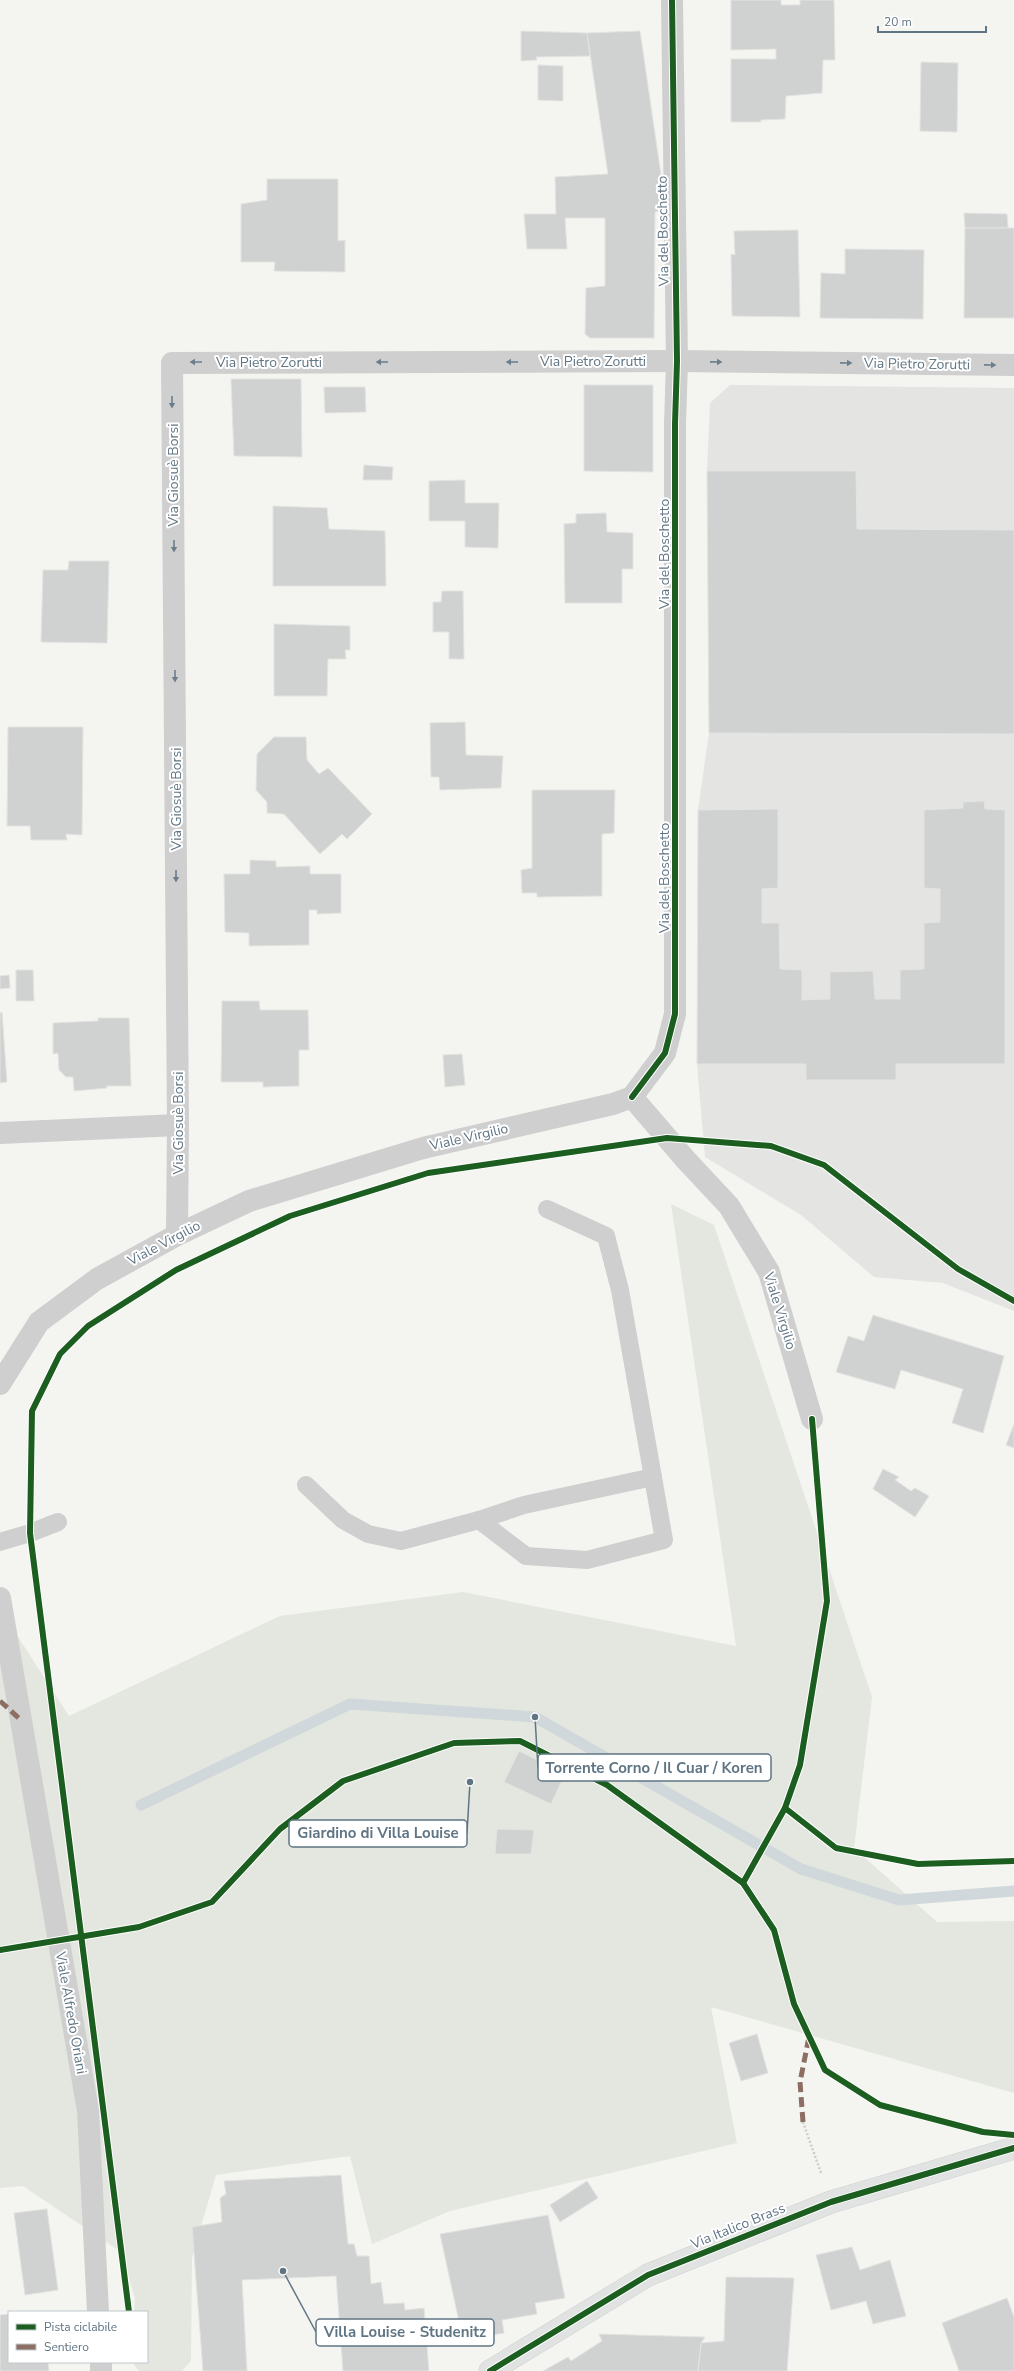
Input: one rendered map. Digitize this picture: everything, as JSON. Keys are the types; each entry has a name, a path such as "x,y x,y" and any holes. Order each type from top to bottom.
{"main road":[{"name":"Via Italico Brass","path":"490,2371 648,2275 831,2202 1014,2148"}],"street":[{"name":"Via del Boschetto","path":"632,1097 665,1053 675,1014 675,424 677,361 672,0"},
{"name":"Via Pietro Zorutti","path":"172,363 677,361 1014,365"},
{"name":"Via Giosuè Borsi","path":"172,363 178,1125 177,1235"},
{"name":"Viale Virgilio","path":"0,1384 38,1322 97,1279 177,1235 249,1201 423,1148 613,1104 632,1097 676,1149 729,1206 769,1272 812,1419"},
{"path":"0,1133 178,1125"},
{"name":"Viale Alfredo Oriani","path":"0,1598 88,2111 98,2311"}],"lane":[{"path":"479,1520 526,1556 587,1560 664,1540 620,1290 606,1236 547,1209"},
{"path":"306,1485 343,1520 368,1534 402,1542 479,1520 524,1505 653,1477"},
{"path":"0,1542 30,1533 58,1522"}],"path":[{"path":"803,2122 831,2202"}],"shaded area":[{"path":"730,385 1014,388 1014,1311 943,1283 874,1277 801,1215 705,1157 697,1064 698,810 709,733 707,471 710,403"},
{"path":"671,1204 714,1225 872,1697 854,1848 937,1922 1014,1921 1014,2093 711,2007 737,2143 450,2211 372,2244 350,2156 216,2175 192,2257 191,2361 182,2371 139,2371 133,2363 148,2363 148,2311 134,2311 135,2298 121,2252 23,2186 0,2188 0,1609 69,1716 280,1616 463,1592 736,1646"}],"building":[{"path":"731,0 781,0 781,5 800,5 800,0 834,0 835,60 823,60 822,93 786,96 785,119 761,120 761,122 731,122 731,59 776,59 776,49 731,50"},
{"path":"521,31 587,33 590,56 536,57 537,60 521,61"},
{"path":"640,31 661,175 659,211 655,212 654,338 590,338 585,334 586,288 605,286 605,218 565,218 567,249 527,249 524,214 556,214 555,177 608,174 587,33"},
{"path":"921,62 958,63 957,132 920,131"},
{"path":"538,65 563,66 563,101 538,100"},
{"path":"267,179 338,179 338,241 345,240 345,272 274,271 275,262 241,262 241,204 267,200"},
{"path":"964,213 1007,214 1008,228 965,228"},
{"path":"965,228 1014,228 1014,318 964,318"},
{"path":"798,230 800,317 732,316 731,254 735,255 734,231"},
{"path":"845,249 924,250 923,319 820,318 821,273 845,274"},
{"path":"231,379 301,379 302,457 234,456"},
{"path":"584,385 653,385 653,472 584,471"},
{"path":"324,387 365,387 366,412 325,413"},
{"path":"364,465 393,467 392,480 363,480"},
{"path":"707,471 856,471 857,529 1014,530 1014,734 709,733"},
{"path":"465,480 465,503 499,503 498,548 465,547 465,521 429,521 429,481"},
{"path":"273,506 327,508 329,529 385,531 386,586 273,586"},
{"path":"606,513 607,532 633,533 633,569 622,569 622,603 565,603 564,524 576,523 576,514"},
{"path":"69,561 109,561 107,643 41,642 43,570 68,570"},
{"path":"442,591 463,591 464,659 449,659 449,632 433,632 433,602 441,602"},
{"path":"274,624 350,626 350,650 345,650 346,659 328,659 327,696 274,696"},
{"path":"465,722 466,755 503,756 501,788 440,790 439,777 431,777 430,723"},
{"path":"8,727 83,727 82,835 66,834 67,840 31,840 30,826 7,826"},
{"path":"274,737 306,737 307,760 319,774 328,768 372,814 347,839 342,834 320,854 284,814 267,813 267,802 256,790 257,754"},
{"path":"532,790 615,790 614,833 602,834 602,896 537,897 537,893 522,893 521,870 532,868"},
{"path":"984,801 985,809 1005,810 1005,1064 896,1064 896,1080 806,1080 806,1064 697,1064 698,810 778,809 778,888 762,889 762,923 779,923 780,969 802,970 802,1000 830,999 830,972 873,971 875,999 900,999 900,970 924,969 924,923 940,922 940,889 924,888 924,810 963,808 963,802"},
{"path":"250,860 276,861 276,867 310,866 310,874 341,874 341,913 317,914 317,910 309,910 309,945 249,946 249,933 225,932 224,874 250,874"},
{"path":"16,970 33,970 34,1001 16,1001"},
{"path":"9,975 10,988 0,989 0,976"},
{"path":"222,1001 259,1001 260,1010 308,1010 309,1050 299,1050 299,1086 263,1087 263,1082 221,1082"},
{"path":"2,1012 7,1082 0,1083 0,1013"},
{"path":"98,1018 129,1018 131,1086 107,1086 107,1088 74,1091 73,1077 66,1077 59,1070 58,1053 53,1054 53,1023 98,1021"},
{"path":"462,1054 465,1085 445,1087 443,1055"},
{"path":"873,1315 1004,1356 983,1433 952,1423 963,1389 901,1370 895,1389 836,1372 848,1336 864,1341"},
{"path":"1014,1424 1014,1448 1006,1445"},
{"path":"883,1469 899,1477 895,1480 911,1491 915,1488 929,1496 915,1517 873,1489"},
{"path":"519,1751 565,1774 551,1804 504,1782"},
{"path":"497,1829 534,1830 531,1854 495,1854"},
{"path":"757,2034 768,2073 741,2081 729,2043"},
{"path":"341,2175 348,2244 354,2244 357,2256 369,2256 371,2284 381,2282 384,2304 404,2303 405,2310 424,2308 429,2371 343,2371 336,2276 242,2280 247,2371 203,2371 192,2227 222,2222 220,2198 226,2194 224,2181"},
{"path":"587,2181 598,2198 560,2222 550,2205"},
{"path":"47,2209 58,2290 25,2295 14,2213"},
{"path":"548,2215 565,2298 535,2303 537,2314 502,2320 504,2333 463,2340 440,2234"},
{"path":"852,2247 860,2270 890,2260 906,2316 873,2324 866,2301 831,2310 816,2255"},
{"path":"726,2277 794,2278 787,2371 698,2371 701,2343 724,2341"},
{"path":"1007,2298 1014,2317 1014,2371 959,2371 942,2323"},
{"path":"8,2314 8,2363 48,2363 49,2371 0,2371 0,2315"},
{"path":"599,2334 705,2337 701,2343 698,2371 543,2371 568,2357 571,2361 602,2341"}],"waterway":[{"path":"141,1805 350,1704 535,1717 801,1869 899,1900 1014,1891"}],"marked path":[{"path":"0,1701 21,1720"},
{"path":"803,2122 800,2082 809,2037"}],"cycle path":[{"path":"632,1097 665,1053 675,1014 675,424 677,361 672,0"},
{"path":"129,2311 30,1533 32,1411 60,1354 88,1326 176,1270 290,1216 428,1173 667,1138 771,1146 824,1165 958,1269 1014,1301"},
{"path":"743,1883 785,1808 800,1765 827,1601 812,1419"},
{"path":"0,1950 139,1927 212,1902 280,1829 343,1781 454,1743 520,1741 607,1785 743,1883 774,1930 794,2004 825,2070 880,2105 983,2132 1014,2135"},
{"path":"785,1808 836,1848 918,1864 1014,1861"},
{"path":"490,2371 648,2275 831,2202 1014,2148"}],"place":[{"name":"Torrente Corno / Il Cuar / Koren","path":"535,1717"},
{"name":"Giardino di Villa Louise","path":"470,1782"},
{"name":"Villa Louise - Studenitz","path":"283,2271"}]}
